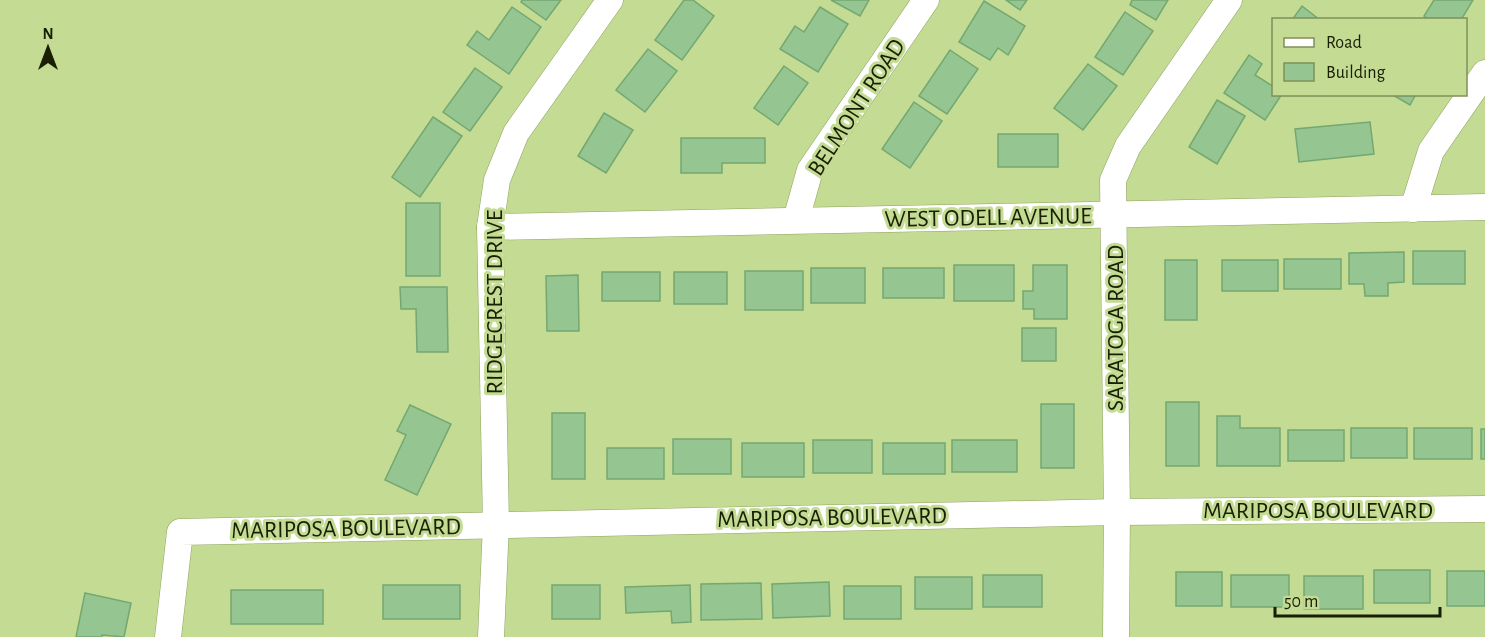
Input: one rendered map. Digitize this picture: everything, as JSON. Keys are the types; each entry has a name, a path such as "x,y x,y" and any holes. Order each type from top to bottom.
{"street":[{"name":"RIDGECREST DRIVE","path":"490,637 496,524 490,226 497,180 516,133 610,0"},
{"name":"BELMONT ROAD","path":"796,220 810,170 926,0"},
{"name":"SARATOGA ROAD","path":"1116,637 1117,512 1113,180 1128,146 1229,0"},
{"path":"1413,209 1431,151 1485,73"},
{"name":"WEST ODELL AVENUE","path":"490,226 1485,207"},
{"name":"MARIPOSA BOULEVARD","path":"168,637 180,532 1117,512 1485,508"}],"building":[{"path":"522,0 561,0 546,20 521,2"},
{"path":"684,0 693,0 714,16 682,60 655,40"},
{"path":"831,0 869,0 860,16"},
{"path":"1006,0 1027,0 1020,10"},
{"path":"1132,0 1168,0 1156,20 1130,5"},
{"path":"1434,0 1473,0 1462,18 1426,18 1424,16"},
{"path":"984,1 1025,26 1008,55 998,48 990,60 959,42"},
{"path":"1302,6 1317,18 1293,18"},
{"path":"512,7 541,27 509,74 467,45 477,31 489,40"},
{"path":"820,7 848,24 818,72 780,49 795,26 804,32"},
{"path":"1125,12 1153,31 1123,75 1095,57"},
{"path":"648,49 677,71 645,112 616,90"},
{"path":"950,50 978,69 947,114 919,96"},
{"path":"1249,55 1262,64 1255,75 1272,86 1272,96 1281,96 1265,120 1224,93"},
{"path":"1088,64 1117,86 1083,130 1054,108"},
{"path":"784,66 808,83 778,125 754,108"},
{"path":"475,68 502,87 470,131 443,112"},
{"path":"1394,96 1415,96 1410,105"},
{"path":"1217,100 1245,116 1217,164 1189,147"},
{"path":"914,102 942,121 910,168 882,149"},
{"path":"604,113 633,130 606,173 578,156"},
{"path":"433,117 462,136 420,197 392,177"},
{"path":"1370,122 1374,154 1299,162 1295,129"},
{"path":"998,134 1058,134 1058,167 998,167"},
{"path":"681,138 765,138 765,163 722,163 722,173 681,173"},
{"path":"406,203 440,203 440,276 406,276"},
{"path":"1413,251 1465,251 1465,284 1413,284"},
{"path":"1404,252 1404,282 1388,283 1388,296 1365,296 1364,284 1349,284 1349,253"},
{"path":"1284,259 1341,259 1341,289 1284,289"},
{"path":"1165,260 1197,260 1197,320 1165,320"},
{"path":"1222,260 1278,260 1278,291 1222,291"},
{"path":"954,265 1014,265 1014,301 954,301"},
{"path":"1033,265 1067,265 1067,319 1034,319 1034,309 1023,309 1023,291 1033,291"},
{"path":"811,268 865,268 865,303 811,303"},
{"path":"883,268 944,268 944,298 883,298"},
{"path":"745,271 803,271 803,310 745,310"},
{"path":"602,272 660,272 660,301 602,301"},
{"path":"674,272 727,272 727,304 674,304"},
{"path":"578,275 579,331 547,331 546,276"},
{"path":"400,287 447,287 448,352 417,352 416,309 401,309"},
{"path":"1022,328 1056,328 1056,361 1022,361"},
{"path":"1166,402 1199,402 1199,466 1166,466"},
{"path":"1041,404 1074,404 1074,468 1041,468"},
{"path":"410,405 451,424 417,495 385,480 406,435 397,431"},
{"path":"552,413 585,413 585,479 552,479"},
{"path":"1217,416 1240,416 1240,428 1280,428 1280,466 1217,466"},
{"path":"1351,428 1407,428 1407,458 1351,458"},
{"path":"1414,428 1472,428 1472,459 1414,459"},
{"path":"1481,429 1485,429 1485,459 1481,459"},
{"path":"1288,430 1344,430 1344,461 1288,461"},
{"path":"673,439 731,439 731,474 673,474"},
{"path":"813,440 872,440 872,473 813,473"},
{"path":"952,440 1017,440 1017,472 952,472"},
{"path":"742,443 804,443 804,477 742,477"},
{"path":"883,443 945,443 945,474 883,474"},
{"path":"607,448 664,448 664,479 607,479"},
{"path":"1374,570 1430,570 1430,603 1374,603"},
{"path":"1447,571 1485,571 1485,606 1447,606"},
{"path":"1176,572 1222,572 1222,606 1176,606"},
{"path":"983,575 1042,575 1042,607 983,607"},
{"path":"1231,575 1289,575 1289,607 1231,607"},
{"path":"1304,576 1363,576 1363,609 1304,609"},
{"path":"915,577 972,577 972,609 915,609"},
{"path":"829,582 830,616 773,618 772,584"},
{"path":"761,583 762,619 701,620 701,584"},
{"path":"383,585 460,585 460,619 383,619"},
{"path":"552,585 600,585 600,619 552,619"},
{"path":"690,585 691,622 672,623 671,611 626,613 625,587"},
{"path":"844,586 901,586 901,619 844,619"},
{"path":"231,590 323,590 323,624 231,624"},
{"path":"85,593 131,603 124,637 102,635 102,637 76,637"}]}
